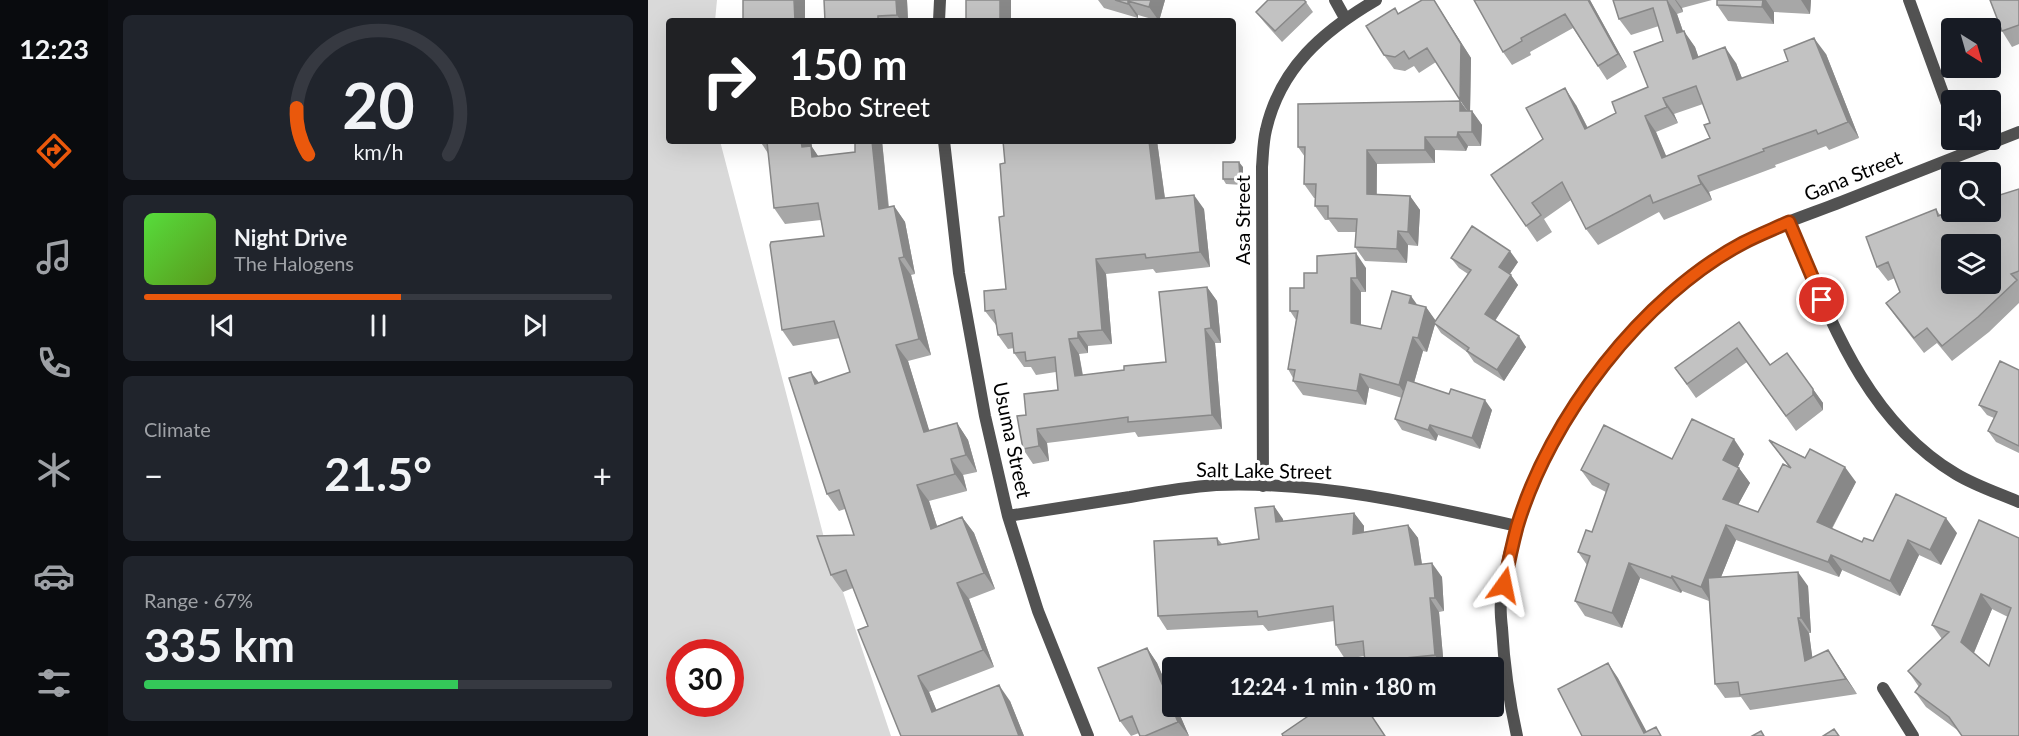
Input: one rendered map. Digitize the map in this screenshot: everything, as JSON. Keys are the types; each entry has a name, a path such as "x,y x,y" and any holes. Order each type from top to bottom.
{"street":[{"path":"939,18 940,0"},
{"path":"1335,0 1345,18"},
{"name":"Asa Street","path":"1263,486 1262,167 1266,131 1277,97 1296,66 1317,41 1345,18 1376,0"},
{"path":"1909,0 1942,90"},
{"name":"Gana Street","path":"1517,736 1507,685 1501,603 1517,526 1535,480 1555,440 1611,355 1640,323 1706,267 1743,243 1789,222 2019,132"},
{"name":"Usuma Street","path":"944,144 959,273 985,416 1008,516 1038,611 1088,736"},
{"path":"1789,222 1838,338 1879,405 1902,432 1926,453 1956,474 2019,502"},
{"name":"Salt Lake Street","path":"1008,516 1216,485 1311,489 1374,497 1517,526"},
{"path":"1883,688 1913,736"}],"shaded area":[{"path":"648,0 717,0 715,18 666,18 666,144 721,144 828,553 891,736 648,736"}],"building":[{"path":"743,0 794,0 795,18 743,18"},
{"path":"824,0 896,0 897,15 878,16 878,18 825,18"},
{"path":"966,0 1000,0 1000,18 966,18"},
{"path":"1115,0 1151,0 1149,7"},
{"path":"1268,0 1304,0 1306,2 1275,31 1256,12"},
{"path":"1422,0 1434,0 1461,44 1460,100 1427,48 1409,59 1404,51 1395,57 1384,55 1366,26 1395,8 1398,14"},
{"path":"1474,0 1588,0 1618,54 1598,66 1565,14 1521,38 1522,41 1503,52"},
{"path":"1613,0 1667,0 1677,33 1684,31 1693,59 1725,47 1737,80 1788,61 1784,50 1814,38 1848,122 1818,134 1816,130 1763,149 1764,151 1698,176 1701,184 1653,203 1650,195 1586,229 1562,182 1532,203 1541,215 1526,226 1491,175 1543,139 1526,108 1565,88 1585,129 1616,113 1612,102 1648,87 1634,52 1663,41 1653,8 1619,19","holes":["1696,86 1710,123 1704,125 1710,138 1662,158 1645,116 1667,107 1663,98"]},
{"path":"1717,0 1763,0 1762,7 1717,5"},
{"path":"1990,0 2019,0 2019,25 2002,31 2001,18 1997,18"},
{"path":"1460,101 1460,111 1472,111 1472,132 1458,132 1457,137 1425,137 1425,150 1367,150 1367,194 1410,196 1408,232 1398,231 1397,249 1355,247 1357,219 1328,218 1328,206 1315,206 1316,184 1304,184 1305,147 1298,147 1298,104"},
{"path":"767,144 811,146 812,157 855,152 855,144 872,144 879,209 894,206 904,257 899,258 919,339 896,345 924,432 957,423 966,455 951,459 955,474 917,485 931,529 962,517 984,573 957,583 983,650 918,676 932,712 999,685 1019,736 901,736 858,630 868,626 846,570 831,575 817,536 854,535 839,490 827,494 789,378 811,372 815,384 850,372 834,321 782,330 770,245 771,242 824,236 818,203 774,208"},
{"path":"1003,144 1149,144 1156,199 1194,195 1200,252 1146,258 1145,254 1096,259 1102,330 1078,332 1078,338 1069,339 1075,376 1124,370 1124,366 1166,362 1159,292 1207,287 1211,328 1205,329 1212,415 1128,422 1128,417 1037,429 1039,446 1023,449 1017,416 1026,415 1024,394 1058,390 1055,357 1026,361 1025,352 1014,353 1012,333 998,335 994,310 985,311 984,291 1006,289 999,217 1004,216 1000,164 1005,163"},
{"path":"1223,162 1239,162 1240,179 1223,179"},
{"path":"2019,189 2019,271 2011,274 2017,280 1978,317 1942,346 1927,328 1914,338 1886,303 1900,292 1888,262 1877,267 1866,237 1936,209 1938,216 1941,215 1941,222 2001,222 2001,195"},
{"path":"1472,226 1510,251 1499,267 1511,275 1485,314 1519,336 1497,370 1467,351 1469,348 1434,323 1471,270 1451,258"},
{"path":"1356,253 1357,278 1351,278 1351,323 1381,329 1392,291 1411,296 1409,303 1426,307 1418,338 1413,337 1399,385 1360,374 1357,391 1293,381 1295,370 1288,369 1298,311 1290,311 1290,288 1304,288 1304,273 1317,273 1317,256"},
{"path":"1739,322 1770,365 1787,353 1813,389 1813,395 1786,416 1737,348 1687,384 1675,368"},
{"path":"2000,361 2019,370 2019,446 1988,431 1997,412 1979,405"},
{"path":"1407,380 1449,394 1451,389 1485,400 1472,438 1430,425 1428,430 1395,419"},
{"path":"1692,419 1734,439 1723,460 1739,468 1723,499 1758,512 1783,464 1791,468 1769,440 1805,458 1810,449 1845,467 1817,522 1862,542 1864,538 1873,541 1896,494 1946,518 1930,550 1908,540 1890,581 1831,555 1828,562 1726,525 1701,587 1629,563 1612,613 1575,601 1590,556 1578,552 1586,530 1592,532 1609,484 1581,470 1604,425 1672,459"},
{"path":"1274,506 1276,522 1354,513 1353,534 1408,525 1415,565 1432,563 1435,598 1430,598 1435,655 1365,657 1363,641 1336,645 1333,606 1258,617 1257,611 1158,616 1154,541 1217,538 1218,545 1259,539 1255,508"},
{"path":"1979,520 2019,538 2019,736 1962,736 1949,717 1915,692 1921,684 1908,671 1949,632 1932,625","holes":["1981,594 2011,608 1989,666 1961,642"]},
{"path":"1798,572 1801,618 1798,618 1805,661 1828,650 1846,679 1740,695 1738,682 1715,684 1708,578"},
{"path":"1147,648 1162,684 1162,717 1176,717 1178,722 1140,736 1132,716 1120,721 1098,668"},
{"path":"1608,663 1644,733 1656,727 1661,736 1582,736 1558,689"},
{"path":"1307,717 1372,717 1385,736 1283,736 1282,734"},
{"path":"1834,729 1839,736 1823,736"},
{"path":"1761,731 1764,736 1752,736"}],"route":[{"path":"1504,585 1517,526 1535,480 1555,440 1611,355 1640,323 1671,295 1706,267 1743,243 1789,222 1822,300"}]}
